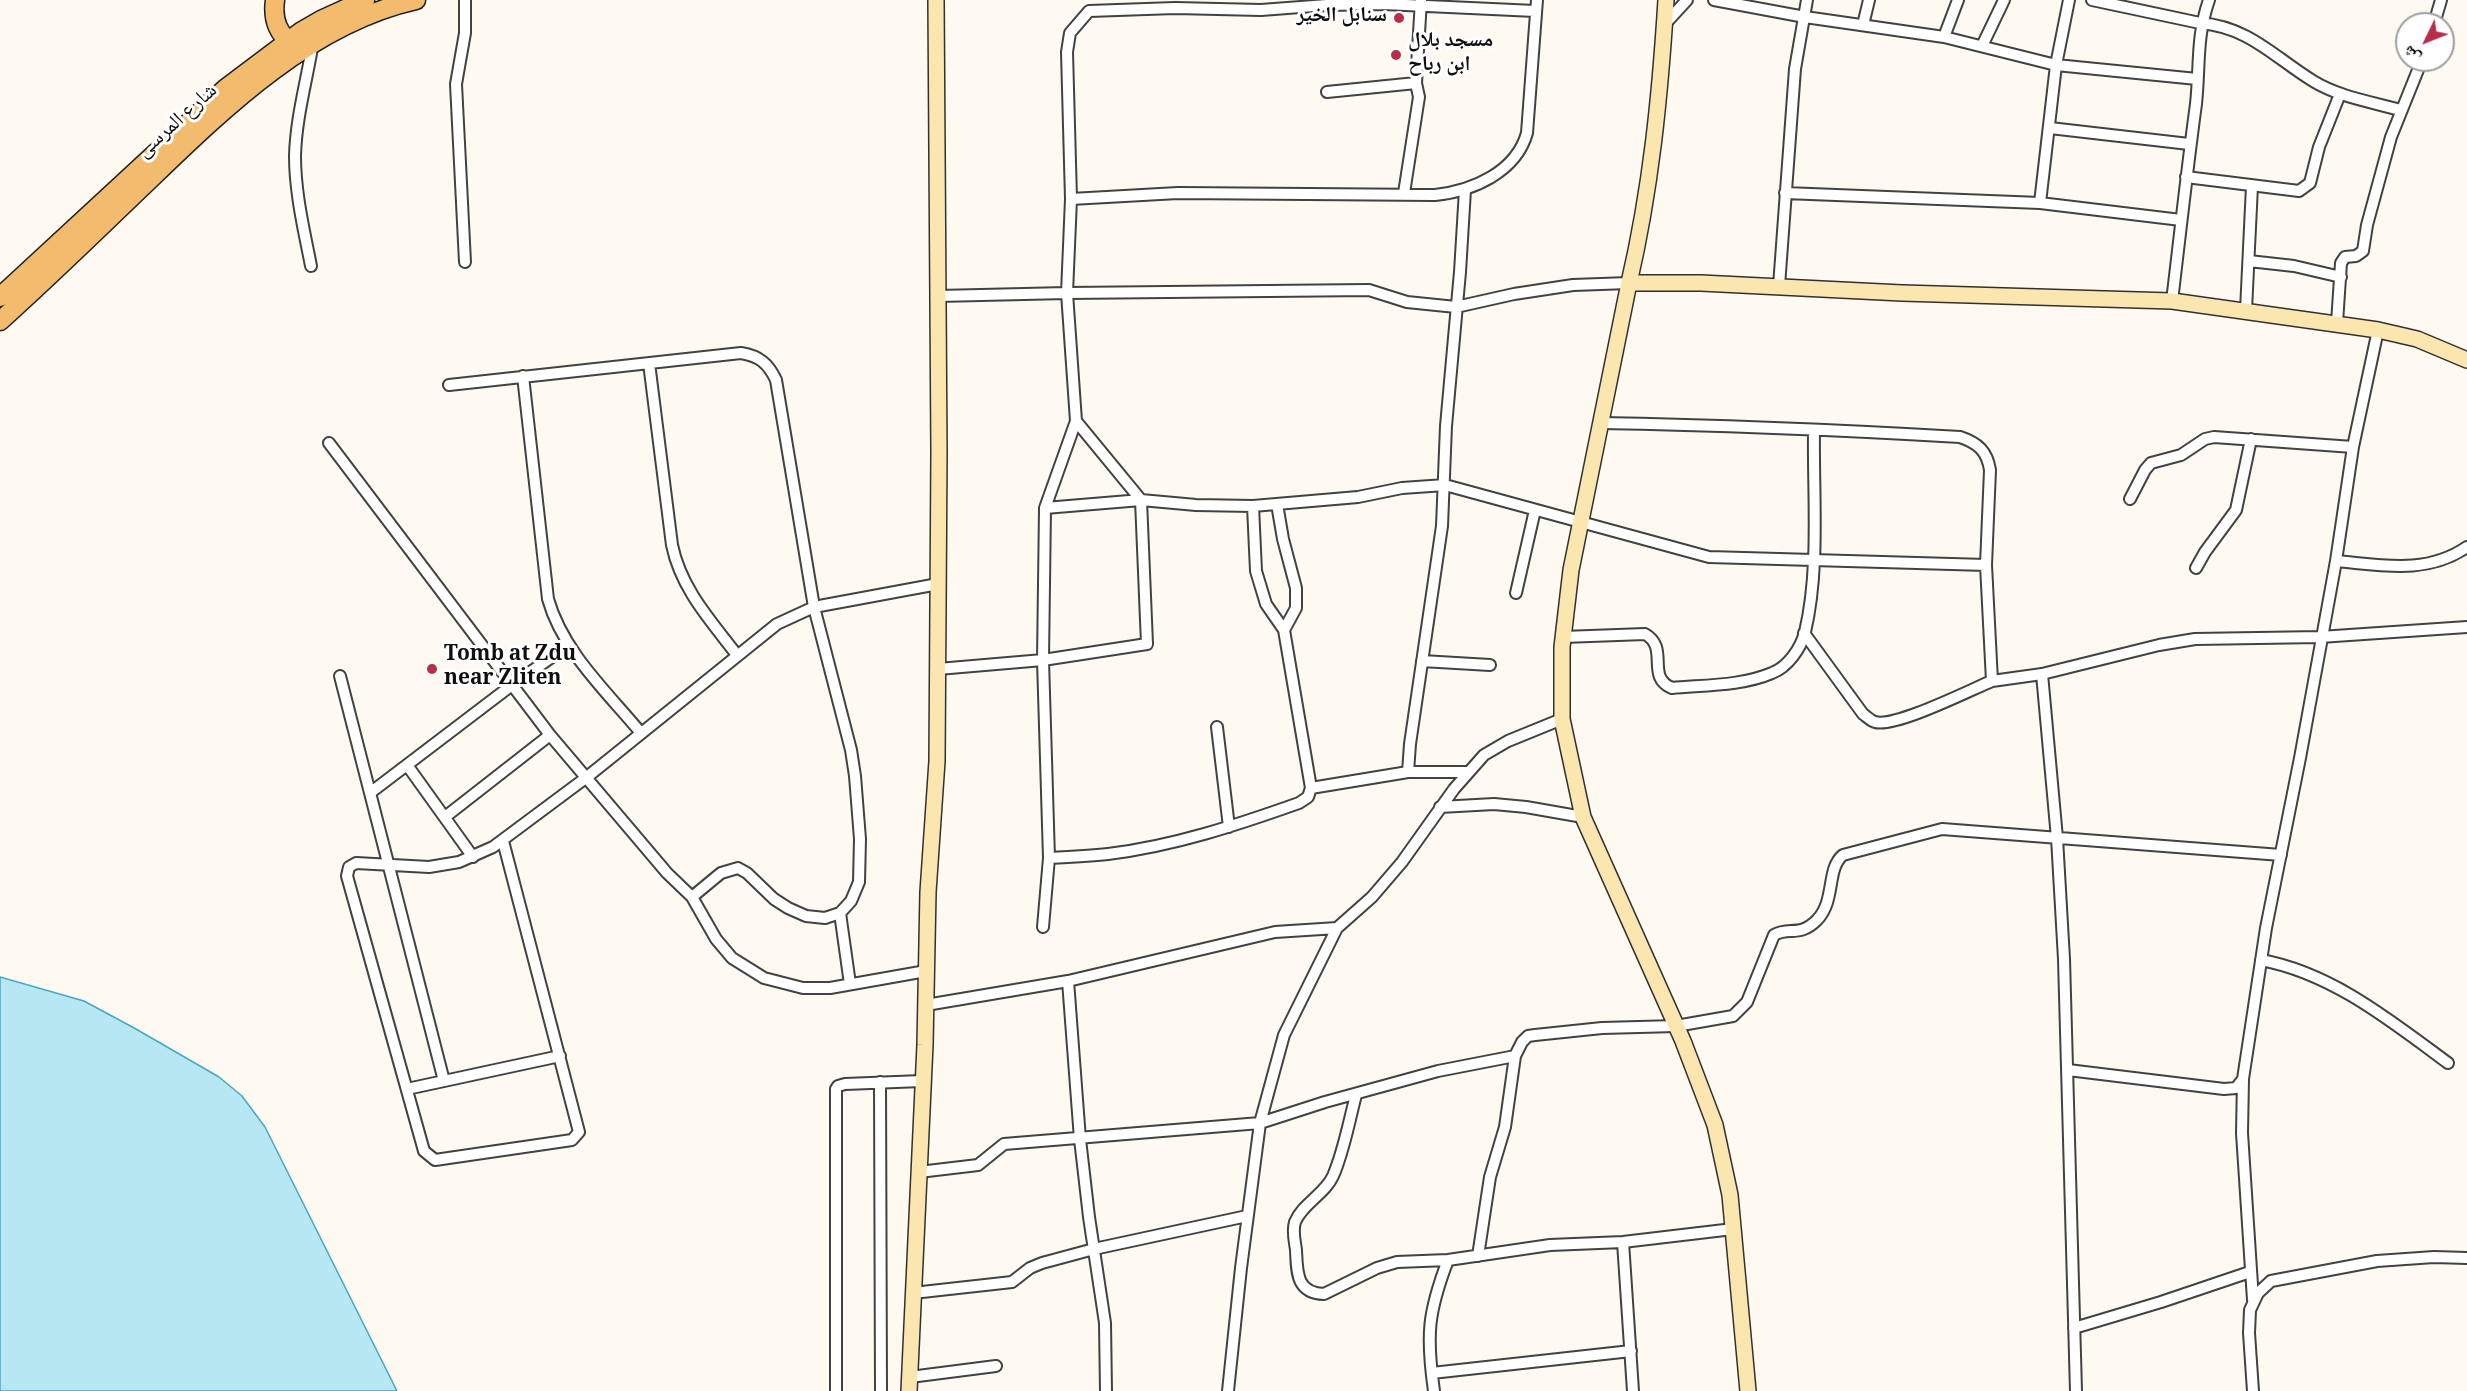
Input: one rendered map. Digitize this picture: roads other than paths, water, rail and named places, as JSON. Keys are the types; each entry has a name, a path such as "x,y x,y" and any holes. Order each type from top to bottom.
{"main road":[{"name":"شارع المرسى","path":"0,297 225,89 259,63 302,41 365,0"},
{"name":"شارع المرسى","path":"0,321 186,146 302,41 416,0"},
{"path":"274,7 278,29 302,41"},
{"path":"259,63 270,37 274,7"}],"street":[{"path":"465,0 465,33 456,84 465,262"},
{"path":"936,0 937,761 928,892 926,1005 910,1384 996,1366"},
{"path":"1666,0 1648,191 1599,423 1571,570 1563,637 1562,719 1583,817 1676,1026 1715,1125 1726,1176 1733,1229 1748,1391"},
{"path":"1664,25 1688,0"},
{"path":"1714,0 1805,17 1944,37 2056,65 2197,79"},
{"path":"1779,286 1795,69 1807,0"},
{"path":"1863,25 1869,0"},
{"path":"1944,37 1958,0"},
{"path":"1982,46 2004,0"},
{"path":"2040,203 2056,65 2069,0"},
{"path":"2092,0 2132,4 2200,23 2219,24 2235,30 2279,55 2314,82 2340,94 2400,110"},
{"path":"2172,301 2197,79 2200,23 2209,0"},
{"path":"1404,194 1419,97 1416,83 1421,2"},
{"path":"1043,927 1049,858 1043,660 1045,508 1076,421 1067,293 1071,199 1067,52 1070,33 1089,11 1176,4 1261,10 1421,2 1536,5 1527,133 1524,145 1516,158 1503,169 1465,190 1435,195 1178,193 1071,199"},
{"path":"302,41 295,154 297,191 311,266"},
{"path":"2337,323 2343,259 2360,254 2362,251 2374,196 2400,110 2412,89 2418,72"},
{"path":"1328,92 1416,83"},
{"path":"2186,177 2252,186 2299,190 2306,188 2310,183 2319,147 2340,94"},
{"path":"2050,129 2189,144"},
{"path":"2246,310 2252,186"},
{"path":"1408,772 1410,744 1442,526 1446,426 1465,190"},
{"path":"1785,194 2040,203 2181,220"},
{"path":"2249,261 2294,266 2341,277"},
{"path":"938,296 1369,290 1407,302 1456,307 1514,294 1573,285 1629,283 1779,286 1902,293 2172,301 2378,330 2417,339 2467,360"},
{"path":"2253,1300 2242,1133 2243,1079 2261,960 2336,561 2354,447 2378,330"},
{"path":"449,385 741,353 763,360 771,369 776,380 814,607 851,750 860,840 859,882 851,901 840,914 825,918 806,916 774,899 747,873 738,868 721,873 692,897"},
{"path":"649,363 672,545 677,566 694,599 737,655"},
{"path":"523,376 548,599 556,622 569,645 641,733"},
{"path":"938,669 1043,660 1147,645 1141,500 1076,421"},
{"path":"1599,423 1757,426 1814,431 1960,437 1974,441 1988,458 1990,470 1986,565 1992,681"},
{"path":"1563,637 1645,634 1651,638 1657,648 1660,679 1664,684 1672,687 1742,681 1772,674 1784,666 1798,648 1804,633 1813,560 1814,431"},
{"path":"2130,498 2145,470 2155,460 2181,455 2205,439 2214,436 2354,447"},
{"path":"2196,568 2236,510 2251,439"},
{"path":"329,443 550,735 667,873 692,897 723,949 753,972 776,982 803,988 830,988 927,971"},
{"path":"1045,508 1141,500 1196,505 1253,506 1445,485 1626,537 1709,557 1986,565"},
{"path":"1277,504 1283,539 1296,588 1296,608 1284,630"},
{"path":"1049,858 1136,849 1229,827 1299,803 1308,797 1311,788 1284,630 1273,616 1261,593 1256,571 1253,506"},
{"path":"1516,593 1535,510"},
{"path":"2336,561 2399,566 2421,565 2452,558 2467,547"},
{"path":"503,841 580,1129 572,1140 435,1160 424,1151 346,876 349,867 354,864 429,867 473,857 503,841 587,777 777,624 814,607 938,584"},
{"path":"1804,633 1863,714 1875,722 1890,722 1913,715 1992,681 2042,674 2176,641 2219,637 2320,637 2467,627"},
{"path":"370,793 512,685 569,645"},
{"path":"1422,661 1490,665"},
{"path":"2042,674 2057,838 2067,1070 2076,1391"},
{"path":"340,676 444,1081"},
{"path":"1228,1391 1247,1216 1260,1123 1284,1035 1337,928 1372,897 1402,862 1440,807 1484,755 1508,741 1562,719"},
{"path":"1217,728 1229,827"},
{"path":"445,817 550,735"},
{"path":"407,765 473,857"},
{"path":"1311,788 1408,772 1469,772"},
{"path":"1440,807 1494,804 1583,817"},
{"path":"1478,1256 1490,1177 1505,1127 1515,1056 1522,1042 1535,1035 1602,1028 1676,1026 1733,1016 1748,1002 1774,935 1780,932 1801,932 1819,918 1830,900 1835,864 1843,855 1942,829 2281,855"},
{"path":"840,914 850,984"},
{"path":"926,1005 1068,981 1275,932 1337,928"},
{"path":"2261,960 2284,964 2310,974 2361,1002 2448,1063"},
{"path":"1068,981 1080,1139 1105,1323 1106,1391"},
{"path":"407,1089 560,1056"},
{"path":"919,1172 978,1165 1004,1144 1260,1123 1325,1102 1438,1071 1515,1056"},
{"path":"2067,1070 2224,1089 2236,1088 2243,1079"},
{"path":"836,1391 836,1089 845,1084 922,1081"},
{"path":"880,1082 881,1391"},
{"path":"1356,1095 1334,1174 1318,1197 1295,1222 1298,1275 1308,1290 1315,1294 1324,1294 1377,1268 1397,1262 1448,1260 1550,1245 1623,1242 1733,1229"},
{"path":"913,1293 1012,1282 1036,1265 1094,1249 1247,1216"},
{"path":"1623,1242 1633,1391"},
{"path":"2253,1391 2249,1333 2250,1310 2253,1300 2264,1285 2281,1277 2377,1261 2434,1257 2467,1258"},
{"path":"1434,1391 1429,1338 1431,1311 1448,1260"},
{"path":"2074,1328 2151,1306 2250,1272"},
{"path":"1432,1373 1631,1351"}],"water":[{"path":"0,977 84,1001 219,1077 242,1096 265,1127 397,1391 0,1391"}],"place":[{"name":"سنابل الخير","path":"1399,18"},
{"name":"مسجد بلال ابن رباح","path":"1396,55"},
{"name":"Tomb at Zdu near Zliten","path":"432,669"}]}
